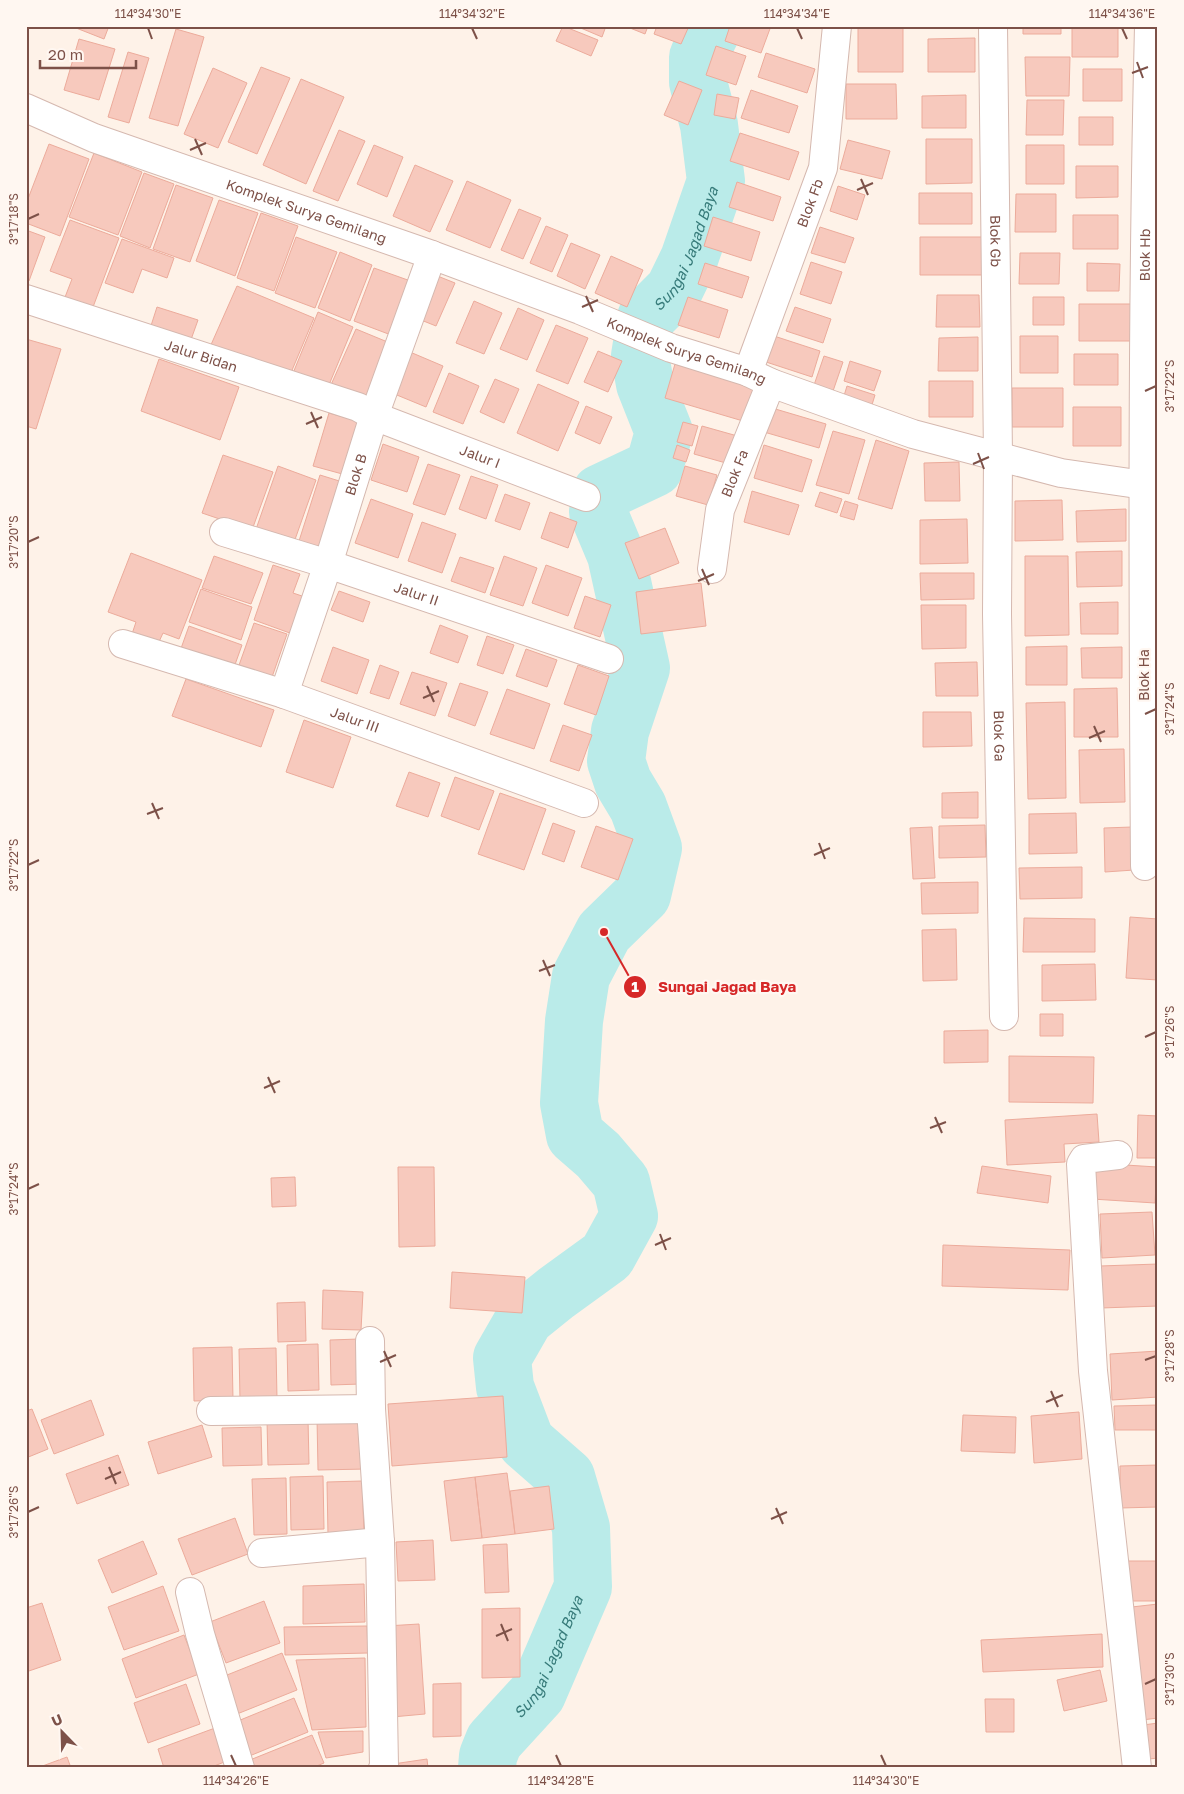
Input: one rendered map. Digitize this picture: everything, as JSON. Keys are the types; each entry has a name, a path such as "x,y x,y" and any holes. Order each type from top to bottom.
{"street":[{"name":"Blok Fb","path":"760,378 823,168 837,26"},
{"name":"Blok Gb","path":"993,26 998,456"},
{"name":"Blok Hb","path":"1149,26 1151,180 1150,486"},
{"name":"Komplek Surya Gemilang","path":"26,108 94,138 432,255 659,343 913,434 1061,473 1150,486"},
{"name":"Blok B","path":"284,694 328,564 374,416 432,255"},
{"name":"Jalur Bidan","path":"26,300 358,407 374,416"},
{"name":"Blok Fa","path":"712,569 720,510 760,378"},
{"name":"Jalur I","path":"374,416 586,497"},
{"name":"Blok Ga","path":"998,456 996,614 1004,1016"},
{"name":"Blok Ha","path":"1145,866 1150,486"},
{"name":"Jalur II","path":"224,532 328,564 609,659"},
{"name":"Jalur III","path":"123,644 284,694 584,803"},
{"path":"1118,1155 1084,1159 1081,1164 1093,1371 1136,1768"},
{"path":"370,1341 371,1409 380,1542 383,1768"},
{"path":"211,1411 371,1409"},
{"path":"262,1553 380,1542"},
{"path":"190,1592 200,1634 240,1768"}],"building":[{"path":"71,26 109,26 104,39"},
{"path":"563,26 598,40 591,56 556,41"},
{"path":"576,26 606,26 602,37"},
{"path":"625,26 648,26 645,34"},
{"path":"657,26 689,26 681,44 654,34"},
{"path":"730,26 771,26 761,53 725,41"},
{"path":"858,26 903,26 903,72 858,72"},
{"path":"1023,26 1061,26 1061,34 1023,34"},
{"path":"1072,26 1118,26 1118,57 1072,57"},
{"path":"176,29 204,37 178,126 149,118"},
{"path":"975,38 975,72 928,72 928,39"},
{"path":"79,39 115,49 99,100 64,90"},
{"path":"716,46 746,56 736,85 706,75"},
{"path":"128,52 149,58 129,123 108,117"},
{"path":"766,53 815,69 807,93 758,77"},
{"path":"1025,57 1070,57 1069,96 1026,96"},
{"path":"261,67 290,78 257,154 228,142"},
{"path":"213,68 247,83 218,148 184,134"},
{"path":"1083,69 1122,69 1122,101 1083,101"},
{"path":"301,79 344,97 306,184 263,165"},
{"path":"679,81 702,90 688,125 664,115"},
{"path":"846,84 896,84 897,119 846,119"},
{"path":"751,90 798,106 789,133 741,118"},
{"path":"717,94 739,98 735,119 714,115"},
{"path":"966,95 966,128 922,128 922,96"},
{"path":"1027,100 1064,100 1063,135 1026,135"},
{"path":"1079,117 1113,117 1113,145 1079,145"},
{"path":"339,130 365,141 338,201 313,191"},
{"path":"740,133 799,152 789,180 730,161"},
{"path":"926,139 972,139 972,183 926,184"},
{"path":"848,140 890,151 882,179 840,169"},
{"path":"49,144 89,159 60,236 26,223 26,204"},
{"path":"374,145 403,157 387,197 357,184"},
{"path":"1026,145 1064,145 1064,184 1026,184"},
{"path":"94,153 142,172 118,235 69,217"},
{"path":"415,165 453,181 430,232 393,216"},
{"path":"1076,166 1118,166 1118,197 1076,198"},
{"path":"144,173 174,184 150,248 120,236"},
{"path":"467,181 511,200 490,248 446,230"},
{"path":"737,182 781,197 773,221 729,207"},
{"path":"176,185 213,198 190,262 153,249"},
{"path":"838,186 865,195 857,220 830,211"},
{"path":"919,193 972,193 972,224 919,224"},
{"path":"1016,194 1056,194 1056,232 1015,232"},
{"path":"219,200 258,213 235,276 196,261"},
{"path":"519,209 541,218 523,259 501,250"},
{"path":"261,213 298,226 274,291 237,278"},
{"path":"1073,215 1118,215 1118,249 1073,249"},
{"path":"713,217 760,232 751,261 704,246"},
{"path":"70,220 119,238 90,315 62,305 72,279 50,271"},
{"path":"546,226 568,235 552,272 530,263"},
{"path":"820,227 854,238 845,263 811,253"},
{"path":"26,230 45,237 29,281 26,280"},
{"path":"296,237 337,252 315,308 275,293"},
{"path":"920,237 984,237 984,275 920,275"},
{"path":"122,239 174,258 167,278 142,269 133,293 105,283"},
{"path":"571,243 600,255 585,289 557,276"},
{"path":"340,252 372,265 350,321 318,308"},
{"path":"1020,253 1060,253 1059,284 1019,284"},
{"path":"611,256 643,270 627,307 595,293"},
{"path":"811,262 842,272 831,304 800,294"},
{"path":"705,263 749,277 742,298 698,284"},
{"path":"1087,263 1120,264 1119,291 1087,291"},
{"path":"374,268 419,284 399,338 354,321"},
{"path":"435,275 455,283 436,326 416,318"},
{"path":"237,286 314,318 290,375 246,356 244,361 210,347"},
{"path":"937,295 979,295 980,327 936,327"},
{"path":"688,297 728,310 719,338 678,325"},
{"path":"1033,297 1064,297 1064,325 1033,325"},
{"path":"474,301 502,313 484,354 456,343"},
{"path":"1079,304 1136,304 1136,341 1079,341"},
{"path":"157,307 198,320 188,348 148,335"},
{"path":"795,307 831,319 823,343 786,331"},
{"path":"518,308 544,320 527,360 500,349"},
{"path":"318,312 353,327 326,392 291,378"},
{"path":"556,325 588,338 568,384 536,371"},
{"path":"356,329 390,343 365,402 330,387"},
{"path":"771,335 820,351 812,377 763,361"},
{"path":"1020,336 1058,336 1058,373 1020,373"},
{"path":"978,337 978,371 938,371 939,338"},
{"path":"26,339 61,349 36,429 26,426"},
{"path":"598,351 622,361 608,392 584,382"},
{"path":"410,352 443,366 426,407 392,393"},
{"path":"1074,354 1118,354 1118,385 1074,385"},
{"path":"824,356 843,362 832,394 813,388"},
{"path":"159,359 239,387 220,440 141,411"},
{"path":"850,361 881,371 874,391 844,381"},
{"path":"675,364 754,387 743,421 665,398"},
{"path":"449,373 479,386 463,424 433,412"},
{"path":"495,379 519,389 504,423 480,412"},
{"path":"929,381 973,381 973,417 929,417"},
{"path":"538,384 579,402 558,451 517,433"},
{"path":"847,386 875,395 871,408 843,399"},
{"path":"1012,388 1063,388 1063,427 1012,427"},
{"path":"586,406 612,417 600,444 575,433"},
{"path":"1073,407 1121,407 1121,446 1073,446"},
{"path":"772,408 826,424 819,448 764,432"},
{"path":"329,413 361,422 346,475 313,466"},
{"path":"683,422 698,426 692,446 677,442"},
{"path":"702,426 741,437 733,465 694,454"},
{"path":"833,431 865,440 849,494 816,485"},
{"path":"876,440 909,451 892,509 858,499"},
{"path":"383,444 419,457 407,492 371,480"},
{"path":"677,445 690,450 686,462 673,458"},
{"path":"764,445 812,460 802,492 754,478"},
{"path":"223,455 273,472 252,530 202,513"},
{"path":"959,462 960,501 925,501 924,463"},
{"path":"428,464 460,475 445,515 413,504"},
{"path":"278,466 316,480 292,548 254,535"},
{"path":"685,466 717,475 708,505 676,496"},
{"path":"320,475 349,484 328,550 299,541"},
{"path":"471,476 498,485 486,519 459,509"},
{"path":"752,491 799,505 789,535 744,522"},
{"path":"820,492 842,499 837,513 815,506"},
{"path":"505,494 530,503 520,530 495,521"},
{"path":"371,499 413,514 398,558 355,543"},
{"path":"1062,500 1063,540 1015,541 1015,501"},
{"path":"845,501 858,505 854,520 840,516"},
{"path":"1126,509 1126,541 1077,542 1076,511"},
{"path":"550,512 577,522 568,548 541,538"},
{"path":"967,519 968,563 920,564 920,520"},
{"path":"422,522 456,534 442,573 408,561"},
{"path":"665,528 679,563 639,579 625,543"},
{"path":"1122,551 1122,586 1077,587 1076,552"},
{"path":"131,553 202,580 179,639 163,633 158,644 132,634 136,622 108,612"},
{"path":"214,556 263,573 251,604 202,588"},
{"path":"504,556 537,568 523,606 490,595"},
{"path":"1025,556 1068,556 1069,635 1025,636"},
{"path":"460,557 494,568 485,593 451,581"},
{"path":"273,565 300,574 293,593 311,599 298,636 254,620"},
{"path":"546,565 582,578 568,616 532,603"},
{"path":"920,573 974,573 974,599 921,600"},
{"path":"701,583 706,626 641,634 636,592"},
{"path":"201,589 252,607 241,640 189,622"},
{"path":"339,591 370,602 363,622 331,610"},
{"path":"585,596 611,605 600,637 574,628"},
{"path":"1118,602 1118,634 1081,634 1080,603"},
{"path":"921,605 966,605 966,648 922,649"},
{"path":"254,623 287,634 271,680 238,668"},
{"path":"440,625 468,636 458,663 430,653"},
{"path":"189,626 242,645 232,673 179,654"},
{"path":"487,636 514,645 503,674 477,665"},
{"path":"1067,646 1067,685 1026,685 1026,647"},
{"path":"333,647 369,660 357,694 321,681"},
{"path":"1122,647 1122,678 1082,678 1081,648"},
{"path":"526,649 557,660 547,687 516,676"},
{"path":"977,662 978,696 936,696 935,663"},
{"path":"380,665 399,672 389,699 370,693"},
{"path":"578,665 609,676 596,715 564,704"},
{"path":"412,672 447,683 435,716 400,704"},
{"path":"186,679 274,710 261,747 172,716"},
{"path":"460,683 488,692 475,726 448,716"},
{"path":"1117,688 1118,737 1074,737 1074,689"},
{"path":"507,689 550,704 534,749 490,734"},
{"path":"1065,702 1066,798 1028,799 1026,703"},
{"path":"923,712 971,712 972,746 923,747"},
{"path":"304,720 351,737 333,788 286,772"},
{"path":"563,725 592,735 579,771 550,761"},
{"path":"1124,749 1125,802 1080,803 1079,750"},
{"path":"409,772 440,783 428,817 396,806"},
{"path":"455,777 494,791 479,830 441,816"},
{"path":"978,792 978,818 942,818 942,793"},
{"path":"500,793 546,809 524,870 478,854"},
{"path":"1076,813 1077,853 1029,854 1029,814"},
{"path":"553,823 575,831 564,862 542,854"},
{"path":"985,825 986,857 939,858 939,826"},
{"path":"596,826 633,839 618,880 581,867"},
{"path":"932,827 935,878 913,879 910,828"},
{"path":"1132,827 1134,870 1105,872 1104,828"},
{"path":"1082,867 1082,898 1020,899 1019,868"},
{"path":"978,882 978,913 922,914 921,883"},
{"path":"1130,917 1158,919 1158,980 1126,978"},
{"path":"1024,918 1095,919 1095,952 1023,952"},
{"path":"956,929 957,980 923,981 922,930"},
{"path":"1095,964 1096,1000 1042,1001 1042,965"},
{"path":"1040,1014 1063,1014 1063,1036 1040,1036"},
{"path":"988,1030 988,1062 944,1063 944,1031"},
{"path":"1009,1056 1094,1057 1093,1103 1009,1102"},
{"path":"1097,1114 1099,1142 1064,1144 1065,1162 1007,1165 1005,1120"},
{"path":"1138,1115 1158,1116 1158,1158 1137,1158"},
{"path":"1094,1163 1157,1167 1155,1203 1092,1199"},
{"path":"982,1166 1051,1176 1048,1203 977,1193"},
{"path":"398,1167 434,1167 435,1246 399,1247"},
{"path":"295,1177 296,1206 272,1207 271,1178"},
{"path":"1152,1212 1155,1255 1102,1258 1100,1214"},
{"path":"943,1245 1070,1250 1068,1290 942,1286"},
{"path":"1158,1264 1158,1306 1101,1308 1100,1266"},
{"path":"452,1272 525,1277 522,1313 450,1308"},
{"path":"323,1290 363,1292 361,1330 322,1329"},
{"path":"305,1302 306,1341 278,1342 277,1303"},
{"path":"359,1339 361,1384 331,1385 330,1340"},
{"path":"318,1344 319,1390 288,1391 287,1345"},
{"path":"232,1347 233,1400 194,1401 193,1348"},
{"path":"276,1348 277,1399 240,1400 239,1349"},
{"path":"1158,1351 1158,1397 1112,1400 1110,1354"},
{"path":"503,1396 507,1457 392,1466 388,1404"},
{"path":"91,1400 104,1435 54,1454 41,1420"},
{"path":"1158,1405 1158,1430 1115,1430 1114,1406"},
{"path":"32,1409 48,1449 26,1458 26,1411"},
{"path":"1079,1412 1082,1459 1034,1463 1031,1416"},
{"path":"963,1415 1016,1417 1015,1453 961,1451"},
{"path":"366,1417 367,1469 318,1470 317,1418"},
{"path":"308,1419 309,1464 268,1465 267,1420"},
{"path":"202,1425 212,1457 158,1474 148,1442"},
{"path":"261,1427 262,1465 223,1466 222,1428"},
{"path":"118,1455 129,1485 77,1504 66,1474"},
{"path":"1158,1465 1158,1507 1120,1508 1120,1466"},
{"path":"507,1473 515,1534 482,1538 475,1477"},
{"path":"323,1476 324,1529 291,1530 290,1477"},
{"path":"475,1477 482,1538 451,1541 444,1481"},
{"path":"286,1478 287,1534 254,1535 252,1479"},
{"path":"362,1481 364,1533 328,1535 327,1482"},
{"path":"549,1486 554,1529 515,1534 510,1491"},
{"path":"235,1518 248,1554 192,1575 178,1539"},
{"path":"433,1540 435,1580 398,1581 396,1542"},
{"path":"143,1541 157,1574 112,1593 98,1560"},
{"path":"507,1544 509,1592 485,1593 483,1545"},
{"path":"1126,1561 1158,1561 1158,1601 1125,1601"},
{"path":"364,1584 365,1622 303,1624 303,1586"},
{"path":"163,1586 179,1631 124,1650 108,1607"},
{"path":"264,1601 280,1643 226,1663 210,1622"},
{"path":"42,1603 61,1660 26,1672 26,1608"},
{"path":"1158,1604 1158,1718 1134,1721 1123,1608"},
{"path":"520,1608 520,1677 482,1678 482,1609"},
{"path":"419,1624 425,1714 392,1717 386,1626"},
{"path":"367,1626 368,1653 285,1655 284,1627"},
{"path":"1102,1634 1103,1667 983,1672 981,1640"},
{"path":"184,1635 199,1674 136,1698 122,1659"},
{"path":"282,1653 297,1690 232,1716 217,1679"},
{"path":"365,1658 366,1727 312,1730 296,1660"},
{"path":"1100,1670 1107,1701 1064,1711 1057,1680"},
{"path":"461,1683 461,1736 433,1737 433,1684"},
{"path":"186,1684 200,1724 148,1743 134,1703"},
{"path":"294,1698 308,1732 247,1757 233,1723"},
{"path":"985,1699 1014,1699 1014,1732 986,1732"},
{"path":"1158,1723 1158,1758 1140,1760 1136,1726"},
{"path":"215,1728 227,1761 209,1768 164,1768 158,1749"},
{"path":"363,1731 363,1752 326,1758 318,1732"},
{"path":"312,1735 324,1763 312,1768 248,1768 245,1762"},
{"path":"67,1757 71,1768 37,1768"},
{"path":"427,1759 428,1768 393,1768 393,1764"}],"waterway":[{"name":"Sungai Jagad Baya","path":"487,1768 488,1756 494,1741 537,1694 583,1587 581,1528 566,1477 526,1442 505,1387 502,1358 525,1318 607,1256 629,1216 621,1182 598,1155 575,1135 569,1103 574,1021 581,976 604,932 642,895 653,848 638,807 623,782 616,761 620,731 641,668 616,555 598,512 601,493 654,468 664,432 645,384 640,356 646,318 674,290 689,259 716,181 709,125 698,82 698,57 714,26"}],"place":[{"name":"Sungai Jagad Baya","path":"604,932"}]}
